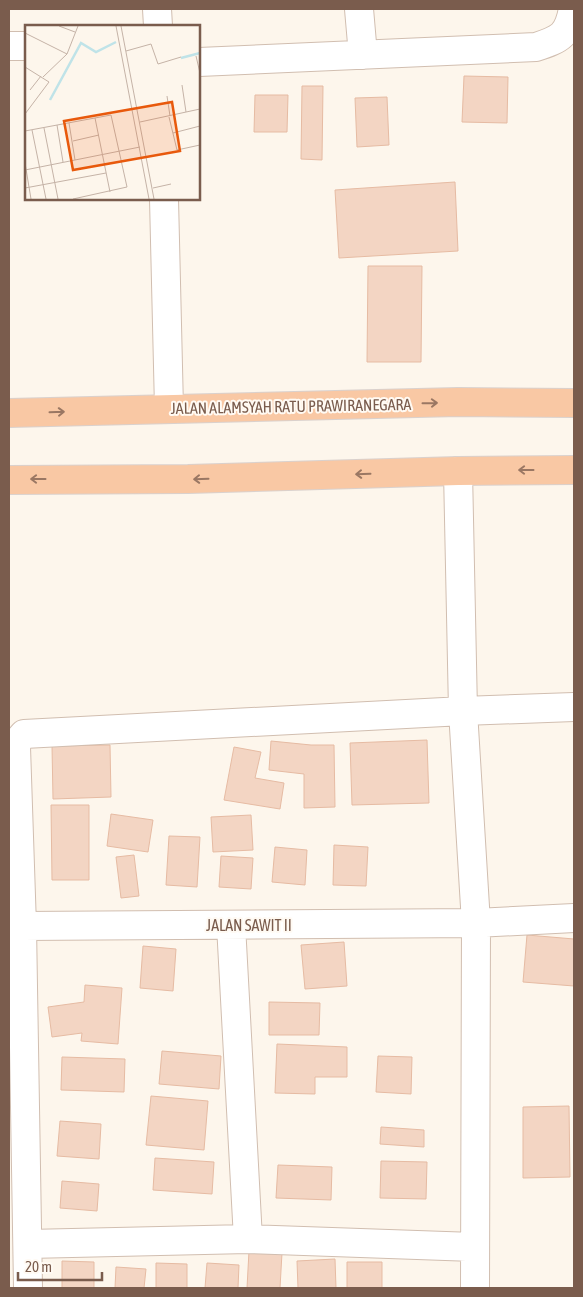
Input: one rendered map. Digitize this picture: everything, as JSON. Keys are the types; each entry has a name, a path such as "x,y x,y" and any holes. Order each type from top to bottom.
{"highway":[{"name":"JALAN ALAMSYAH RATU PRAWIRANEGARA","path":"9,413 458,402 574,403"},
{"path":"9,480 188,479 458,471 574,470"}],"street":[{"path":"157,9 158,25"},
{"path":"359,9 363,55"},
{"path":"200,62 536,47 554,41 564,35 570,23 573,9"},
{"path":"9,46 25,46"},
{"path":"164,200 169,408"},
{"path":"458,471 463,711 476,922 475,1288"},
{"path":"28,1288 22,926 16,747 17,742 24,734 574,707"},
{"name":"JALAN SAWIT II","path":"22,926 476,922 574,918"},
{"path":"231,925 248,1239"},
{"path":"28,1244 248,1239 474,1247"}],"building":[{"path":"464,76 508,77 507,123 462,122"},
{"path":"302,86 323,86 322,160 301,159"},
{"path":"255,95 288,95 287,132 254,132"},
{"path":"387,97 389,145 357,147 355,98"},
{"path":"455,182 458,251 339,258 335,190"},
{"path":"368,266 422,266 421,362 367,362"},
{"path":"427,740 429,803 352,805 350,743"},
{"path":"271,741 334,745 335,807 304,808 304,774 269,770"},
{"path":"110,745 111,797 53,799 52,746"},
{"path":"234,747 261,752 255,778 284,783 280,809 224,800"},
{"path":"51,805 89,805 89,880 52,880"},
{"path":"111,814 153,820 148,852 107,846"},
{"path":"251,815 253,850 213,852 211,817"},
{"path":"169,836 200,837 197,887 166,885"},
{"path":"334,845 368,847 366,886 333,885"},
{"path":"275,847 307,850 305,885 272,882"},
{"path":"134,855 139,896 121,898 116,857"},
{"path":"221,856 253,858 251,889 219,887"},
{"path":"527,935 574,939 574,986 523,982"},
{"path":"344,942 347,986 305,989 301,945"},
{"path":"143,946 176,949 173,991 140,988"},
{"path":"85,985 122,988 118,1044 81,1041 82,1033 52,1037 48,1007 84,1002"},
{"path":"269,1002 320,1003 319,1035 269,1035"},
{"path":"277,1044 347,1047 347,1077 315,1077 315,1094 275,1093"},
{"path":"162,1051 221,1056 219,1089 159,1084"},
{"path":"378,1056 412,1057 411,1094 376,1092"},
{"path":"62,1057 125,1059 124,1092 61,1090"},
{"path":"151,1096 208,1101 204,1150 146,1145"},
{"path":"569,1106 570,1177 523,1178 523,1107"},
{"path":"60,1121 101,1124 99,1159 57,1156"},
{"path":"381,1127 424,1130 424,1147 380,1144"},
{"path":"155,1158 214,1162 212,1194 153,1190"},
{"path":"381,1161 427,1162 426,1199 380,1198"},
{"path":"278,1165 332,1167 331,1200 276,1198"},
{"path":"62,1181 99,1184 97,1211 60,1208"},
{"path":"249,1251 282,1253 280,1288 247,1288"},
{"path":"335,1259 336,1288 298,1288 297,1261"},
{"path":"62,1261 94,1262 94,1288 62,1288"},
{"path":"347,1262 382,1262 382,1288 347,1288"},
{"path":"156,1263 187,1264 187,1288 156,1288"},
{"path":"207,1263 239,1265 238,1288 205,1288"},
{"path":"116,1267 146,1269 144,1288 115,1288"}]}
